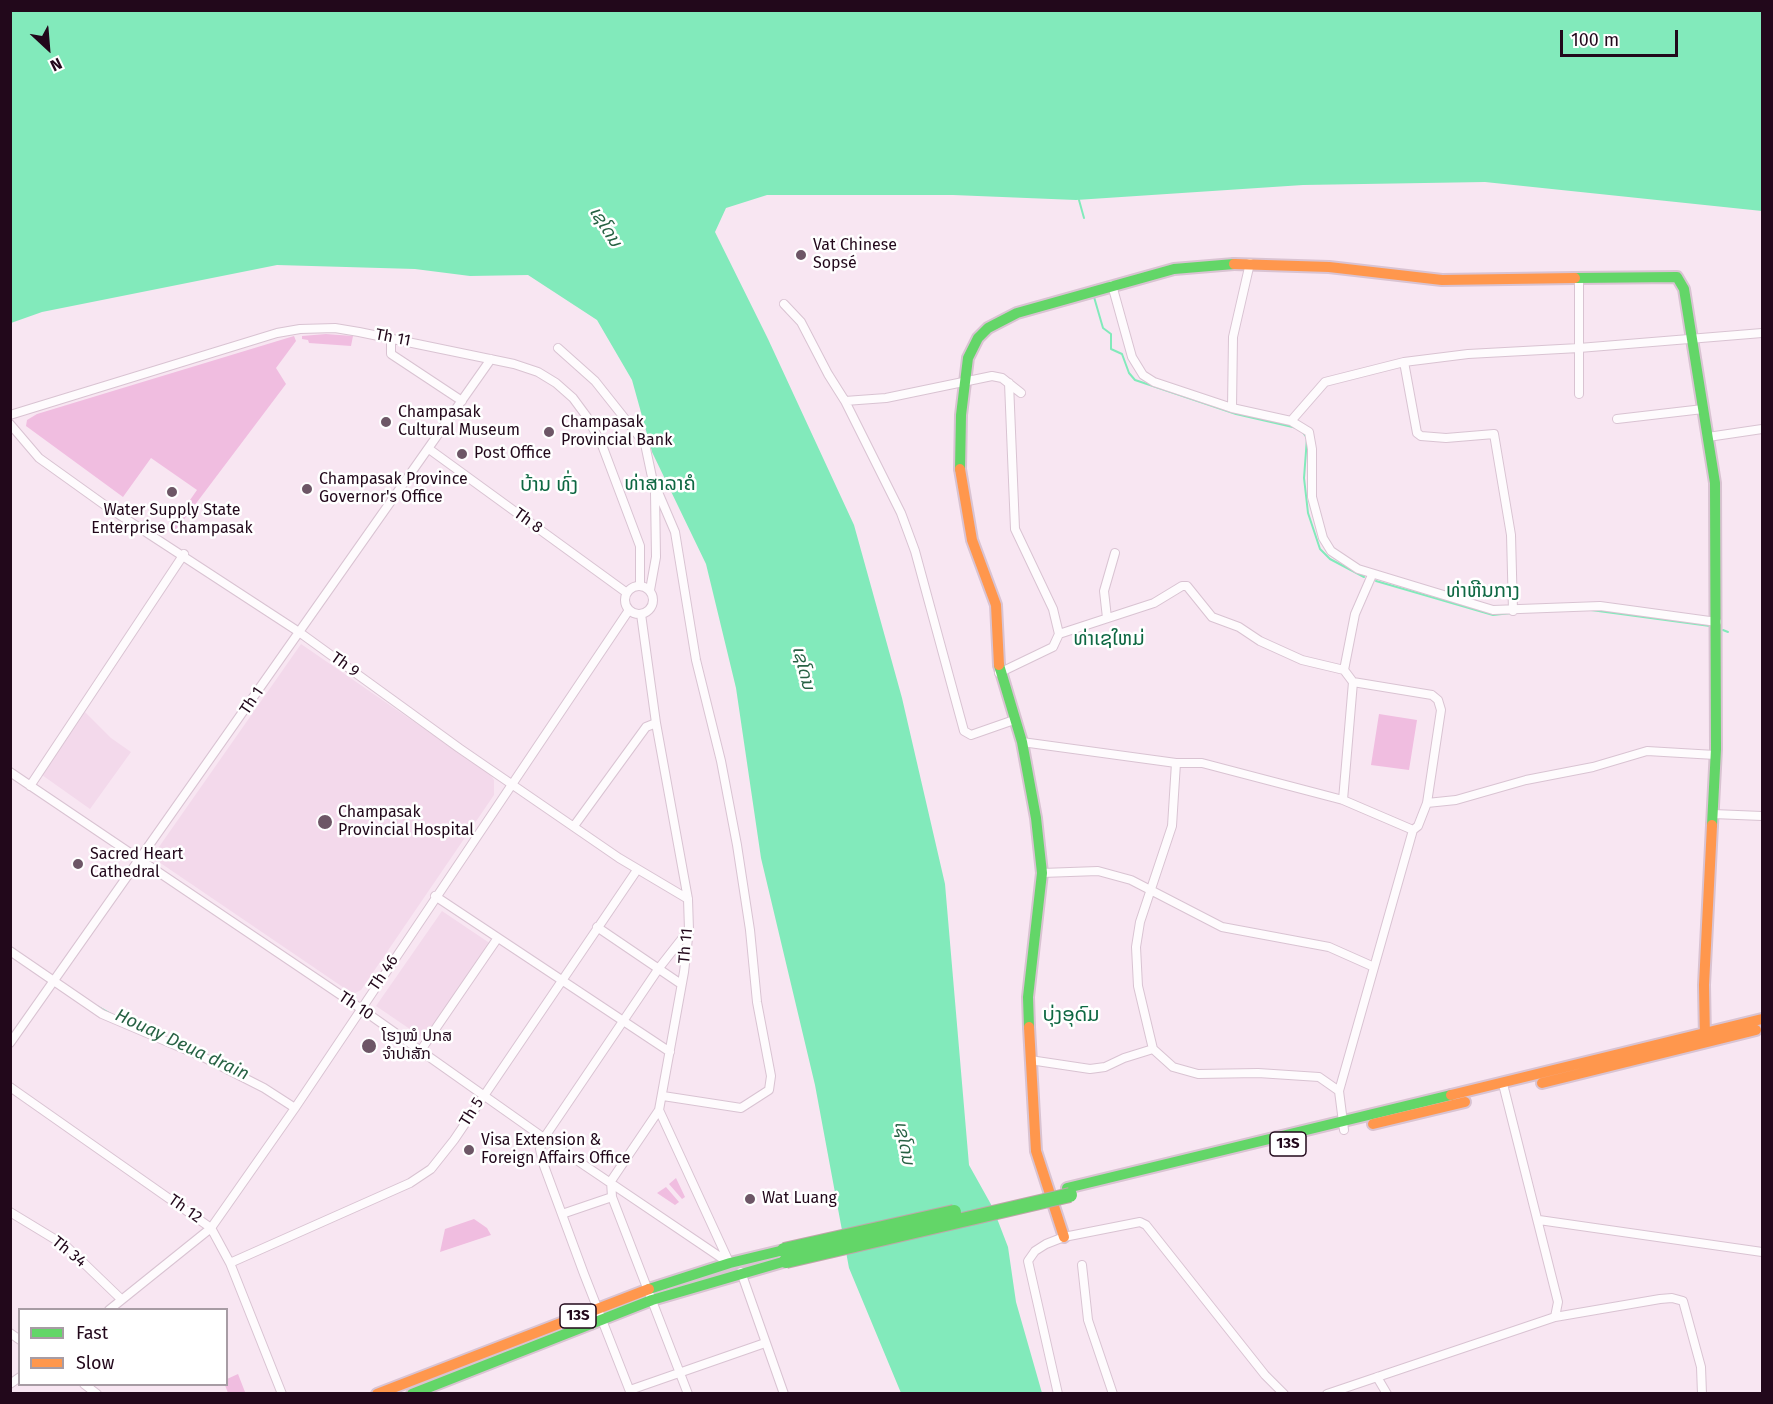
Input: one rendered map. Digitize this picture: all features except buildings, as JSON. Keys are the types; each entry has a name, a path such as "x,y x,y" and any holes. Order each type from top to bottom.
{"main road":[{"path":"1064,1237 1036,1151 1028,997 1042,873 1036,818 1022,742 999,673 996,605 972,540 960,478 968,358 978,338 999,320 1017,313 1112,285 1174,270 1250,263 1329,267 1442,280 1677,277 1684,289 1715,483 1717,622 1715,755 1704,985 1705,1038"},
{"name":"13S","path":"1705,1038 1762,1019"},
{"name":"13S","path":"377,1394 599,1313 736,1268 1504,1088 1705,1038 1762,1028"},
{"name":"13S","path":"412,1394 599,1313"}],"street":[{"path":"1232,408 1233,337 1250,263"},
{"path":"1579,277 1579,394"},
{"path":"1112,285 1132,357 1143,375 1154,382 1232,408 1291,421 1303,426 1309,432 1312,440 1312,496 1323,538 1331,551 1343,561 1372,575 1493,610 1600,606 1717,622"},
{"path":"784,304 801,322 845,401 908,532 964,732 971,735 1014,720"},
{"name":"Th 11","path":"10,415 277,333 300,329 335,328 491,359 538,372 547,377 573,398 587,417 602,445 640,546 640,586"},
{"path":"1291,421 1325,382 1404,362 1468,354 1579,348 1762,333"},
{"path":"391,338 391,354 462,401"},
{"path":"558,348 595,381 645,444 657,505 656,557 650,590 653,604 650,610 641,614 629,610 626,603 627,593 631,588 640,586 650,590"},
{"name":"Th 1","path":"10,1043 491,359"},
{"path":"1404,362 1417,433 1421,436 1446,438 1494,434 1511,535 1513,610"},
{"path":"845,401 886,398 992,376 1009,383 1022,393"},
{"path":"999,673 1053,647 1059,634 1053,609 1015,529 1009,383"},
{"path":"1617,419 1703,409"},
{"name":"Th 9","path":"10,424 39,458 134,525 184,554 299,632 511,784 637,870 688,899"},
{"path":"1708,437 1762,429"},
{"name":"Th 8","path":"429,449 627,593"},
{"path":"652,478 675,532 696,660 721,761 746,898 757,1002 771,1076 769,1090 741,1108 663,1096"},
{"path":"1107,618 1104,591 1115,553"},
{"path":"30,786 184,554"},
{"path":"1344,670 1355,614 1372,575"},
{"path":"1059,634 1158,602 1182,585 1187,586 1212,617 1239,627 1260,641 1302,660 1344,670 1353,682 1343,800"},
{"name":"Th 46","path":"111,1308 211,1228 295,1108 435,896 629,610"},
{"name":"Th 11","path":"611,1181 659,1110 689,930 688,899 656,723 641,614"},
{"path":"1343,1126 1339,1091 1413,830 1418,826 1427,803 1441,710 1438,700 1432,695 1353,682"},
{"path":"574,826 646,727 656,723"},
{"path":"1022,742 1176,763 1202,763 1343,800 1413,830"},
{"path":"1427,803 1456,800 1526,780 1593,767 1647,751 1715,755"},
{"path":"1176,763 1172,826 1140,922 1136,966 1154,1049 1173,1067 1198,1074 1258,1073 1320,1077 1339,1091"},
{"name":"Th 10","path":"10,772 360,1008 544,1138 611,1181 736,1268"},
{"path":"1713,814 1762,816"},
{"name":"Th 5","path":"230,1263 422,1177 454,1140 637,870"},
{"path":"1042,873 1098,871 1131,880 1222,927 1261,936 1314,943 1374,967"},
{"path":"435,896 670,1052"},
{"path":"597,927 681,984"},
{"path":"689,930 659,968 544,1138 540,1149 543,1163 630,1392 765,1343"},
{"path":"421,1050 497,939"},
{"path":"10,951 102,1014 203,1057 264,1088 295,1108"},
{"path":"1030,1060 1090,1069 1105,1067 1124,1058 1154,1049"},
{"name":"Th 12","path":"10,1087 211,1228 230,1263 282,1394"},
{"path":"1504,1088 1539,1220 1557,1302 1555,1317"},
{"path":"659,1110 736,1268 784,1394"},
{"path":"611,1181 612,1197 688,1394"},
{"path":"562,1214 612,1197"},
{"name":"Th 34","path":"10,1212 66,1246 121,1299"},
{"path":"1539,1220 1762,1252"},
{"path":"1058,1394 1028,1262 1035,1251 1064,1237 1131,1222 1146,1225 1265,1375 1284,1394"},
{"path":"1082,1265 1088,1320 1113,1394"},
{"path":"1327,1394 1555,1317 1660,1299 1679,1299 1687,1308 1701,1367 1702,1394"},
{"path":"1377,1377 1387,1394"}],"shaded area":[{"path":"326,334 353,336 351,346 309,343 308,340 302,339 302,336"},
{"path":"294,336 296,341 276,368 286,384 176,530 169,530 197,490 151,458 123,497 26,426 27,420 37,414"},
{"name":"Champasak Provincial Hospital","path":"301,644 490,774 494,780 494,795 361,990 353,994 156,860 154,854"},
{"path":"85,712 111,738 131,752 90,809 42,775"},
{"path":"1379,714 1417,720 1409,770 1371,765"},
{"path":"442,911 491,944 426,1040 376,1006"},
{"path":"676,1178 685,1197 682,1199 669,1184"},
{"path":"666,1187 679,1202 675,1205 657,1193"},
{"path":"474,1219 487,1228 491,1235 440,1252 445,1229"},
{"path":"238,1374 245,1392 228,1393 225,1386 228,1386 228,1379"}],"water":[{"name":"ເຊໂດນ","path":"10,11 1762,11 1762,211 1485,182 1303,185 1076,200 953,195 767,195 726,208 715,232 768,339 854,525 902,698 945,884 969,1165 993,1208 1008,1247 1016,1302 1042,1393 901,1393 849,1268 815,1085 761,858 736,688 706,564 652,452 632,380 597,320 528,275 470,276 415,269 277,265 42,312 11,323"}],"waterway":[{"path":"1079,200 1084,218"},
{"path":"1094,297 1103,328 1111,334 1111,349 1122,354 1129,373 1135,380 1236,414 1297,428"},
{"path":"1302,431 1307,438 1304,478 1308,513 1320,549 1330,559 1364,577"},
{"path":"1376,581 1493,615 1511,613"},
{"path":"1591,610 1710,626"},
{"path":"1723,630 1728,632"},
{"name":"Houay Deua drain","path":"97,1006 113,1015"},
{"name":"Houay Deua drain","path":"244,1074 278,1093"}],"traffic: fast":[{"path":"960,469 961,415 968,358 978,338 988,328 1017,313 1174,269 1234,264"},
{"path":"1575,278 1677,277 1684,289 1715,483 1716,749 1712,825"},
{"path":"999,665 1022,742 1036,818 1042,873 1028,997 1029,1027"},
{"path":"1067,1188 1451,1095"},
{"path":"786,1261 1070,1195"},
{"path":"784,1250 954,1212"},
{"path":"649,1289 730,1263 784,1250"},
{"path":"412,1394 652,1300 786,1261"}],"traffic: slow":[{"path":"1234,264 1329,267 1442,280 1575,278"},
{"path":"960,469 972,540 996,605 999,665"},
{"path":"1705,1040 1704,985 1712,825"},
{"path":"1451,1095 1762,1019"},
{"path":"1029,1027 1036,1151 1064,1237"},
{"path":"1542,1083 1756,1030"},
{"path":"1373,1124 1465,1102"},
{"path":"377,1394 649,1289"}],"place":[{"name":"Vat Chinese Sopsé","path":"801,255"},
{"name":"Champasak Cultural Museum","path":"386,422"},
{"name":"Champasak Provincial Bank","path":"549,432"},
{"name":"Post Office","path":"462,454"},
{"name":"Champasak Province Governor's Office","path":"307,489"},
{"name":"Water Supply State Enterprise Champasak","path":"172,492"},
{"name":"Champasak Provincial Hospital","path":"325,822"},
{"name":"Sacred Heart Cathedral","path":"78,864"},
{"name":"ໂຮງໝໍ ປກສ ຈຳປາສັກ","path":"369,1046"},
{"name":"Visa Extension & Foreign Affairs Office","path":"469,1150"},
{"name":"Wat Luang","path":"750,1199"}],"district":[{"name":"ທ່າສາລາຄໍ","path":"660,484"},
{"name":"ບ້ານ ທົ່ງ","path":"549,485"},
{"name":"ທ່າຫີນກາງ","path":"1483,591"},
{"name":"ທ່າເຊໃຫມ່","path":"1109,639"},
{"name":"ບຸ່ງອຸດົມ","path":"1071,1015"}]}
